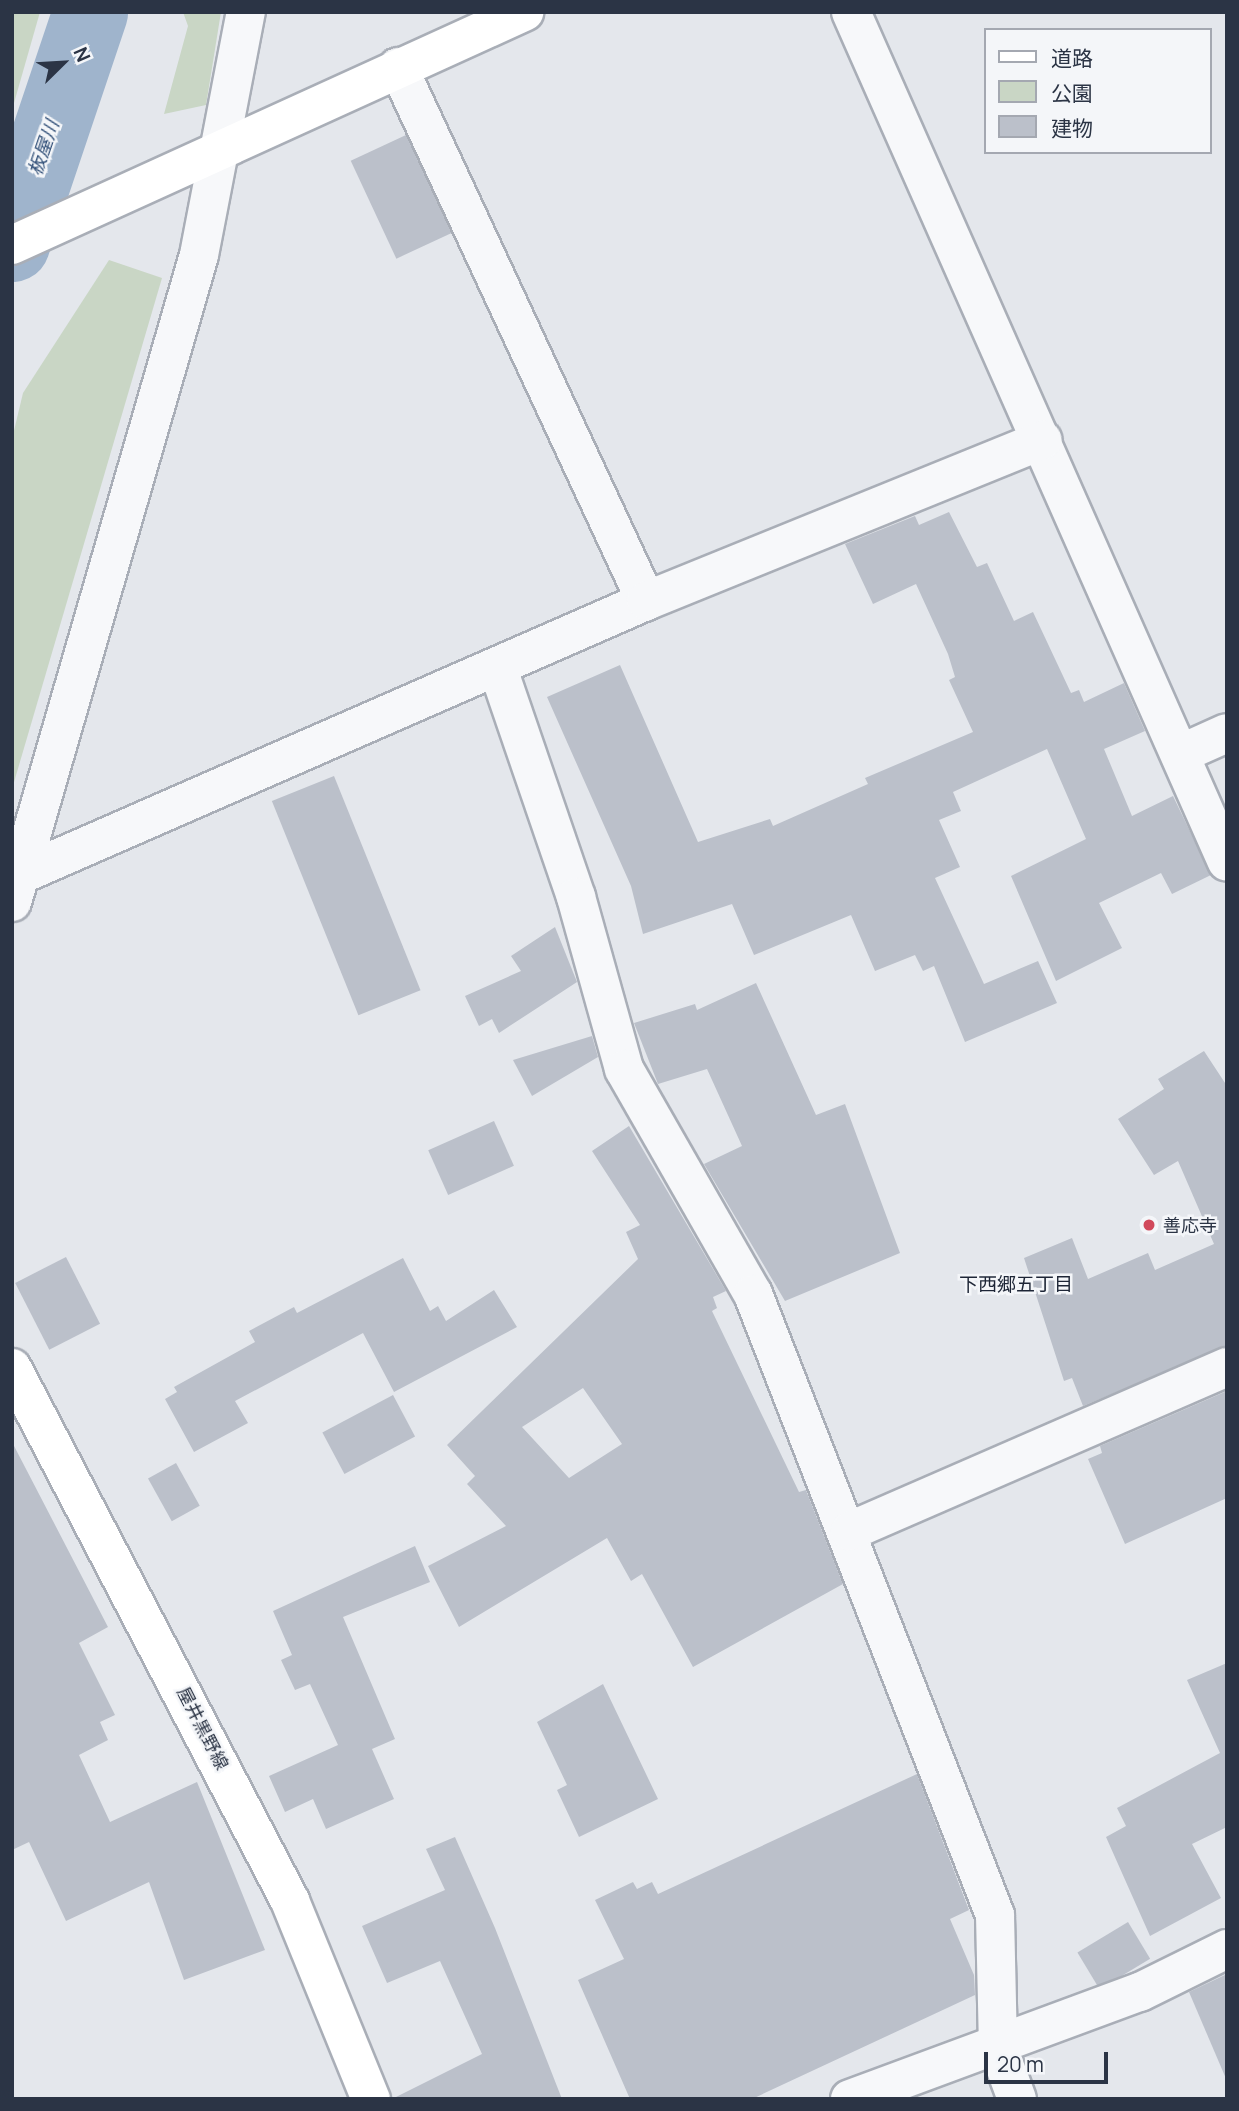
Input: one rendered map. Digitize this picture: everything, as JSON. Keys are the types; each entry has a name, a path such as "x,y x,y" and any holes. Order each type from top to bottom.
{"main road":[{"path":"12,245 398,67 524,12"},
{"name":"屋井黒野線","path":"12,1368 290,1901 371,2099"}],"street":[{"path":"16,888 199,255 207,157 246,12"},
{"path":"851,12 1043,440 1227,862"},
{"path":"398,67 646,601"},
{"path":"16,888 646,601 1043,440"},
{"path":"498,669 576,897 624,1069 753,1294 850,1531 995,1915 998,2048 1017,2099"},
{"path":"1180,754 1227,733"},
{"path":"850,1531 1227,1367"},
{"path":"850,2099 998,2048 1140,1992 1227,1950"}],"green space":[{"path":"12,12 40,12 12,110"},
{"path":"183,12 221,12 206,105 164,114 188,26"},
{"path":"109,260 162,278 12,789 12,439 23,393"}],"building":[{"path":"406,135 452,233 396,259 351,161"},
{"path":"949,512 977,567 987,563 1014,621 1033,612 1071,693 1079,690 1084,702 1124,683 1145,731 1104,749 1132,816 1173,796 1211,875 1172,894 1161,873 1099,903 1122,948 1056,981 1011,876 1086,839 1047,749 953,792 961,811 939,820 960,867 935,878 984,984 1038,961 1057,1003 965,1042 934,966 923,971 915,955 875,971 851,915 754,955 732,904 643,934 631,886 547,697 620,665 698,842 770,819 773,826 868,784 865,778 973,732 949,680 955,677 948,654 916,584 873,604 845,544 915,516 919,525"},
{"path":"334,776 421,990 358,1015 272,801"},
{"path":"555,927 577,982 499,1033 492,1019 479,1026 465,996 521,971 511,956"},
{"path":"756,983 816,1115 845,1104 900,1253 785,1301 704,1164 742,1146 707,1069 658,1084 634,1023 695,1004 697,1010"},
{"path":"592,1036 598,1057 532,1096 513,1060"},
{"path":"1204,1051 1227,1086 1227,1346 1083,1406 1072,1378 1064,1381 1024,1258 1072,1238 1088,1279 1148,1253 1155,1270 1214,1244 1178,1161 1154,1175 1118,1119 1164,1089 1158,1079"},
{"path":"494,1121 514,1166 448,1195 428,1150"},
{"path":"629,1126 726,1291 713,1297 717,1308 712,1311 799,1492 806,1490 843,1584 693,1667 642,1574 631,1581 607,1538 459,1627 428,1566 506,1526 467,1484 475,1476 447,1445 638,1259 626,1232 640,1225 592,1151","holes":["583,1388 622,1444 569,1478 522,1427"]},
{"path":"66,1257 100,1324 49,1350 15,1283"},
{"path":"403,1258 430,1311 438,1306 446,1321 494,1290 517,1327 394,1392 363,1333 235,1401 248,1423 194,1452 165,1399 177,1392 174,1387 255,1342 249,1331 294,1307 297,1313"},
{"path":"1227,1391 1227,1498 1125,1544 1088,1459 1102,1453 1100,1446"},
{"path":"393,1395 415,1436 344,1474 322,1433"},
{"path":"12,1442 108,1627 79,1643 115,1715 100,1722 108,1740 79,1755 110,1822 197,1782 265,1950 184,1980 149,1882 66,1921 29,1842 12,1850"},
{"path":"176,1463 200,1506 172,1521 148,1479"},
{"path":"415,1546 430,1582 343,1617 395,1739 372,1749 394,1799 326,1829 313,1799 285,1812 269,1776 338,1745 310,1684 295,1690 281,1660 292,1655 273,1611"},
{"path":"1227,1663 1227,1827 1192,1844 1221,1898 1150,1936 1106,1837 1126,1826 1117,1808 1220,1753 1187,1680"},
{"path":"603,1684 658,1799 579,1837 557,1790 567,1785 537,1722"},
{"path":"917,1774 969,1910 950,1919 974,1975 975,1995 752,2099 630,2099 578,1980 624,1959 595,1900 633,1882 637,1889 652,1882 658,1894"},
{"path":"455,1837 495,1928 562,2099 392,2099 482,2054 440,1961 387,1983 362,1926 445,1890 426,1849"},
{"path":"1128,1922 1150,1959 1100,1989 1077,1952"},
{"path":"1227,1974 1227,2081 1189,1992"}],"waterway":[{"name":"板屋川","path":"12,244 90,12"}],"place":[{"name":"善応寺","path":"1149,1225"}],"district":[{"name":"下西郷五丁目","path":"1016,1285"}]}
